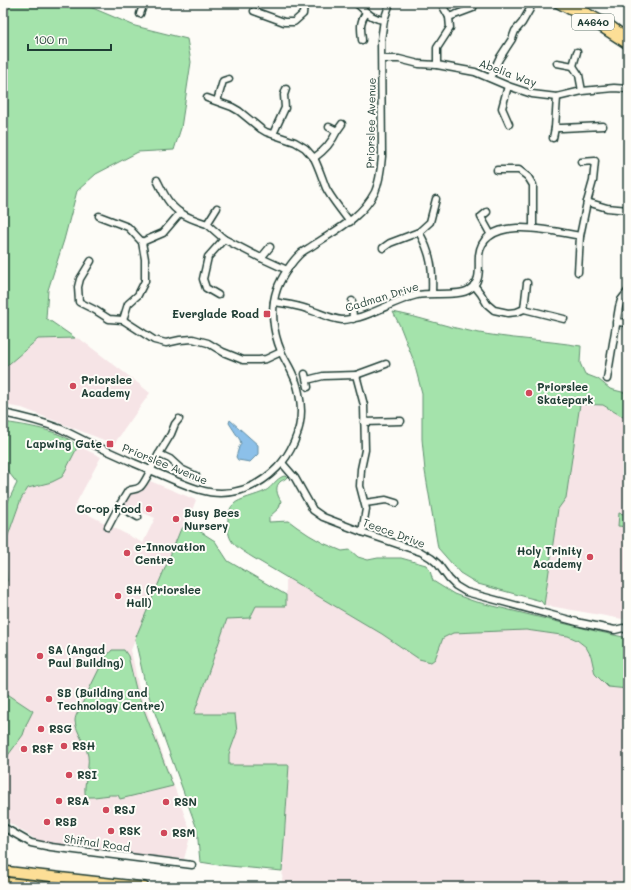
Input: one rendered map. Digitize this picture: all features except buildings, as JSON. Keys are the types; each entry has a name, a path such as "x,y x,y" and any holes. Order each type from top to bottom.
{"highway":[{"path":"3,871 144,887"},
{"path":"3,882 50,887"}],"main road":[{"name":"A4640","path":"557,3 594,23 628,45"},
{"name":"A4640","path":"569,3 596,17 628,38"}],"street":[{"path":"140,14 144,3"},
{"path":"254,11 284,22 294,22 303,14 304,3"},
{"path":"356,3 366,13 374,18 384,20"},
{"name":"Priorslee Avenue","path":"3,413 60,429 150,471 203,491 221,493 247,489 258,484 271,475 289,453 295,440 299,428 301,410 294,376 275,334 273,317 277,289 287,270 300,254 350,222 365,206 375,192 380,175 382,156 381,40 384,20 390,3"},
{"path":"437,65 437,48 450,28 449,17 441,3"},
{"path":"449,17 473,8 474,3"},
{"path":"490,78 515,31 522,23 530,9"},
{"path":"362,40 361,22 366,13"},
{"path":"573,66 577,52"},
{"name":"Abelia Way","path":"382,59 399,59 419,64 437,65 475,72 532,94 557,97 582,91 614,88 628,89"},
{"path":"557,64 573,66 579,75 582,91"},
{"path":"217,101 226,80 218,74"},
{"path":"508,86 502,108 509,124"},
{"path":"273,134 284,108 284,95 286,89"},
{"path":"553,138 557,97"},
{"path":"207,98 232,107 262,129 295,142 304,148 314,158 321,171 327,189 350,222"},
{"path":"314,158 328,146 342,124"},
{"path":"555,128 603,126"},
{"path":"329,128 337,131"},
{"path":"578,272 580,236 593,181 595,162 581,162"},
{"path":"497,170 519,170 528,177 533,185 533,228"},
{"path":"157,180 168,200 180,213 207,224 224,239 287,270"},
{"path":"383,248 390,243 419,232 430,222 436,199"},
{"path":"587,202 607,208 628,210"},
{"path":"207,224 217,208"},
{"path":"487,212 478,217 491,235"},
{"path":"142,242 164,233 180,213"},
{"path":"99,216 128,227 142,242 146,259 146,281 138,295 128,304 124,320"},
{"path":"560,321 524,310 508,312 494,310 487,304 474,285 479,272 479,255 484,242 491,235 504,230 533,228 580,236"},
{"path":"419,232 425,242 429,255 433,274 432,293"},
{"path":"218,295 206,288 203,279 208,257 224,239"},
{"path":"261,258 270,247"},
{"path":"91,261 80,279 78,287 79,302 109,319 124,320 154,340 166,343 194,339 208,343 223,352 243,360 266,359 282,352"},
{"path":"524,310 527,283"},
{"name":"Cadman Drive","path":"274,302 307,309 342,320 372,313 403,299 417,295 432,293 463,293 470,290 474,285"},
{"path":"607,380 619,307 628,292"},
{"path":"352,301 353,318"},
{"path":"616,322 628,323"},
{"path":"306,381 323,376 356,375 386,364"},
{"path":"356,375 364,405 365,450 361,470 360,486 366,509 362,532"},
{"path":"108,527 128,491 141,487 143,484 179,419"},
{"path":"364,422 402,421"},
{"path":"159,454 170,459 181,470 196,476"},
{"name":"Teece Drive","path":"282,463 295,478 313,510 323,517 421,552 432,558 449,579 456,586 466,592 581,623 615,630 623,628 628,631"},
{"path":"365,503 386,500 396,503"},
{"path":"119,506 138,517"},
{"name":"Shifnal Road","path":"3,827 31,843 51,847 192,865"}],"shaded area":[{"name":"Priorslee Academy","path":"38,339 80,339 150,393 114,444 22,408 3,405 3,369"},
{"name":"Holy Trinity Academy","path":"580,404 603,405 628,420 628,620 544,605 558,508 566,498"},
{"path":"76,445 101,457 74,507 143,543 155,518 123,504 132,492 145,487 150,481 196,500 187,523 180,531 131,650 139,689 191,833 184,859 43,844 3,819 3,764 33,711 3,691 3,583 7,581 5,566 6,541 21,499 28,488 52,482 62,477 76,450"},
{"path":"286,577 382,634 419,659 430,661 435,659 443,638 453,633 526,630 568,635 586,647 591,656 595,674 608,687 628,689 628,887 325,887 282,883 289,765 229,765 229,754 237,732 194,714 227,619 250,618 256,606 286,606"}],"green space":[{"path":"3,3 81,3 135,26 187,39 191,62 181,128 174,150 138,152 96,174 77,191 64,240 48,290 46,318 75,338 38,339 3,369 3,326 7,312 3,300"},
{"path":"393,312 474,332 581,346 580,363 585,374 598,379 610,389 628,393 628,420 603,405 580,404 566,498 558,509 544,605 541,601 478,584 460,573 438,548 425,471 422,439 422,393 413,359"},
{"path":"3,422 52,432 70,440 76,445 76,450 62,477 52,482 28,488 21,499 6,541 5,566 7,581 3,583 3,512 17,483 3,465"},
{"path":"284,476 287,477 277,485 277,493 281,501 279,508 269,517 269,522 289,521 323,543 342,551 350,550 358,557 368,560 378,558 401,558 426,565 430,571 433,581 454,594 473,601 628,638 628,689 608,687 595,674 591,656 586,647 577,640 568,636 526,630 453,633 443,638 435,659 431,662 419,659 382,634 252,557 232,542 228,526 230,510 236,502 265,491 278,479"},
{"path":"619,513 628,515 628,527 618,526"},
{"path":"187,523 215,541 228,561 286,595 286,606 256,606 250,618 227,619 194,714 235,714 237,732 229,754 229,765 289,765 282,871 200,862 197,829 146,688 135,639 180,531"},
{"path":"112,650 124,650 128,656 136,689 173,786 120,799 118,795 86,797 85,788 88,756 77,729 75,719 104,659"},
{"path":"3,691 33,711 23,735 3,762"}],"water":[{"path":"230,420 258,445 258,454 250,462 238,460 236,457 241,444 229,423"}],"place":[{"name":"Everglade Road","path":"267,314"},
{"name":"Priorslee Academy","path":"73,386"},
{"name":"Priorslee Skatepark","path":"529,393"},
{"name":"Lapwing Gate","path":"110,444"},
{"name":"Co-op Food","path":"149,509"},
{"name":"Busy Bees Nursery","path":"176,519"},
{"name":"e-Innovation Centre","path":"127,553"},
{"name":"Holy Trinity Academy","path":"590,557"},
{"name":"SH (Priorslee Hall)","path":"118,596"},
{"name":"SA (Angad Paul Building)","path":"40,656"},
{"name":"SB (Building and Technology Centre)","path":"49,699"},
{"name":"RSG","path":"41,729"},
{"name":"RSH","path":"64,746"},
{"name":"RSF","path":"24,749"},
{"name":"RSI","path":"69,775"},
{"name":"RSA","path":"59,801"},
{"name":"RSN","path":"166,802"},
{"name":"RSJ","path":"106,810"},
{"name":"RSB","path":"47,822"},
{"name":"RSK","path":"111,831"},
{"name":"RSM","path":"164,833"}]}
